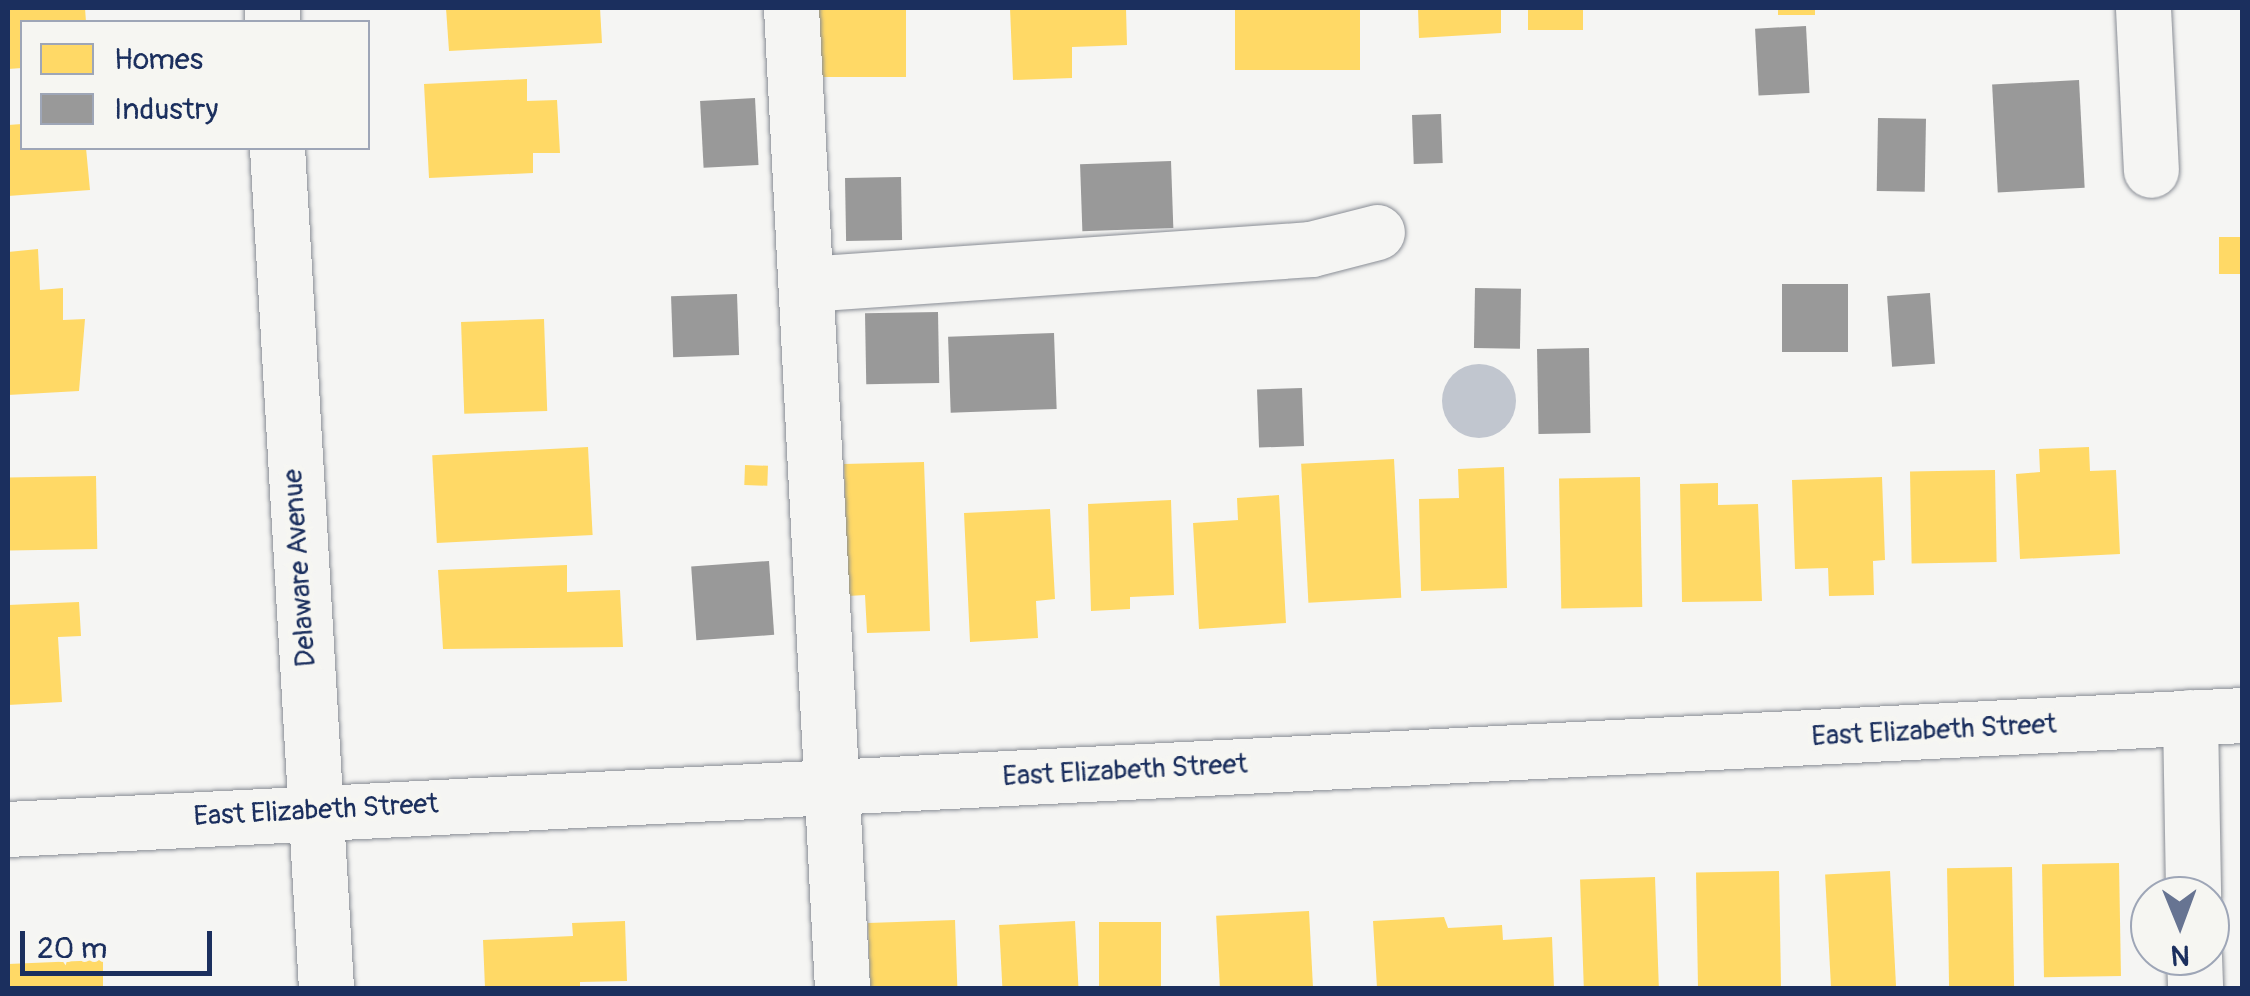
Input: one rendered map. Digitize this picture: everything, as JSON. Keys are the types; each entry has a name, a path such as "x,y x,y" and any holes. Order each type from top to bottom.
{"street":[{"path":"791,8 842,988"},
{"path":"2144,8 2152,170"},
{"name":"Delaware Avenue","path":"277,150 326,988"},
{"path":"806,284 1310,249 1377,232"},
{"path":"2196,876 2216,716"},
{"name":"East Elizabeth Street","path":"8,829 317,810 2216,716"}],"shaded area":[{"path":"1479,364 1505,375 1516,401 1505,427 1479,438 1453,427 1442,401 1453,375"}],"building: Homes":[{"path":"8,8 85,8 86,20 20,20 20,68 8,69"},
{"path":"446,8 600,8 602,43 449,51"},
{"path":"816,8 906,8 906,77 816,77"},
{"path":"1010,8 1126,8 1127,45 1072,47 1072,78 1013,80"},
{"path":"1235,8 1360,8 1360,70 1235,70"},
{"path":"1418,8 1501,8 1501,33 1419,38"},
{"path":"1528,8 1583,8 1583,30 1528,30"},
{"path":"1778,8 1815,8 1815,15 1778,15"},
{"path":"527,79 527,101 557,100 560,153 533,153 533,173 429,178 424,84"},
{"path":"20,124 20,150 86,150 90,190 8,196 8,125"},
{"path":"2219,237 2242,237 2242,274 2219,274"},
{"path":"38,249 40,290 63,288 63,320 85,319 79,391 8,395 8,252"},
{"path":"544,319 547,411 464,414 461,322"},
{"path":"588,447 593,535 437,543 432,455"},
{"path":"2089,447 2090,471 2116,470 2120,554 2020,559 2016,474 2040,472 2039,449"},
{"path":"1394,459 1401,598 1308,603 1301,464"},
{"path":"924,462 930,631 867,633 865,595 848,596 844,464"},
{"path":"745,465 768,466 767,486 744,485"},
{"path":"1504,467 1507,588 1421,591 1419,499 1459,498 1458,469"},
{"path":"1995,470 1997,562 1912,563 1910,471"},
{"path":"96,476 97,549 9,551 8,478"},
{"path":"1640,477 1642,607 1561,608 1559,478"},
{"path":"1882,477 1885,560 1873,561 1874,595 1829,596 1828,568 1795,569 1792,480"},
{"path":"1718,483 1718,505 1758,504 1762,601 1682,602 1680,484"},
{"path":"1279,495 1286,623 1199,629 1193,523 1238,520 1237,498"},
{"path":"1171,500 1174,595 1130,597 1130,609 1091,611 1088,504"},
{"path":"1050,509 1055,599 1036,601 1038,638 970,642 964,513"},
{"path":"567,565 567,592 620,590 623,647 443,649 438,570"},
{"path":"79,602 81,636 58,637 62,702 8,705 8,605"},
{"path":"2119,863 2121,976 2044,977 2042,864"},
{"path":"2012,867 2014,988 1949,988 1947,868"},
{"path":"1779,871 1781,988 1698,988 1696,872"},
{"path":"1890,871 1896,988 1831,988 1825,874"},
{"path":"1655,877 1659,988 1584,988 1580,880"},
{"path":"1309,911 1313,988 1220,988 1216,916"},
{"path":"1444,917 1448,928 1502,925 1503,940 1552,937 1554,988 1377,988 1373,921"},
{"path":"955,920 957,988 870,988 868,923"},
{"path":"625,921 627,981 580,982 580,988 485,988 483,940 573,936 572,923"},
{"path":"1075,921 1079,988 1002,988 999,925"},
{"path":"1099,922 1161,922 1161,988 1099,988"},
{"path":"103,960 103,988 8,988 8,964"}],"building: Industry":[{"path":"1806,26 1810,93 1759,96 1755,29"},
{"path":"2079,80 2085,188 1998,192 1992,85"},
{"path":"755,98 759,165 704,168 700,101"},
{"path":"1441,114 1443,163 1414,164 1412,115"},
{"path":"1878,118 1926,119 1925,192 1877,191"},
{"path":"1171,161 1173,228 1082,231 1080,164"},
{"path":"901,177 902,240 846,241 845,178"},
{"path":"1782,284 1848,284 1848,352 1782,352"},
{"path":"1475,288 1521,289 1520,349 1474,348"},
{"path":"1930,293 1935,364 1892,367 1887,296"},
{"path":"737,294 739,355 673,357 671,296"},
{"path":"938,312 939,383 866,384 865,313"},
{"path":"1054,333 1057,409 951,413 948,337"},
{"path":"1589,348 1590,433 1538,434 1537,349"},
{"path":"1302,388 1304,446 1259,448 1257,390"},
{"path":"769,561 774,635 696,640 691,566"}]}
